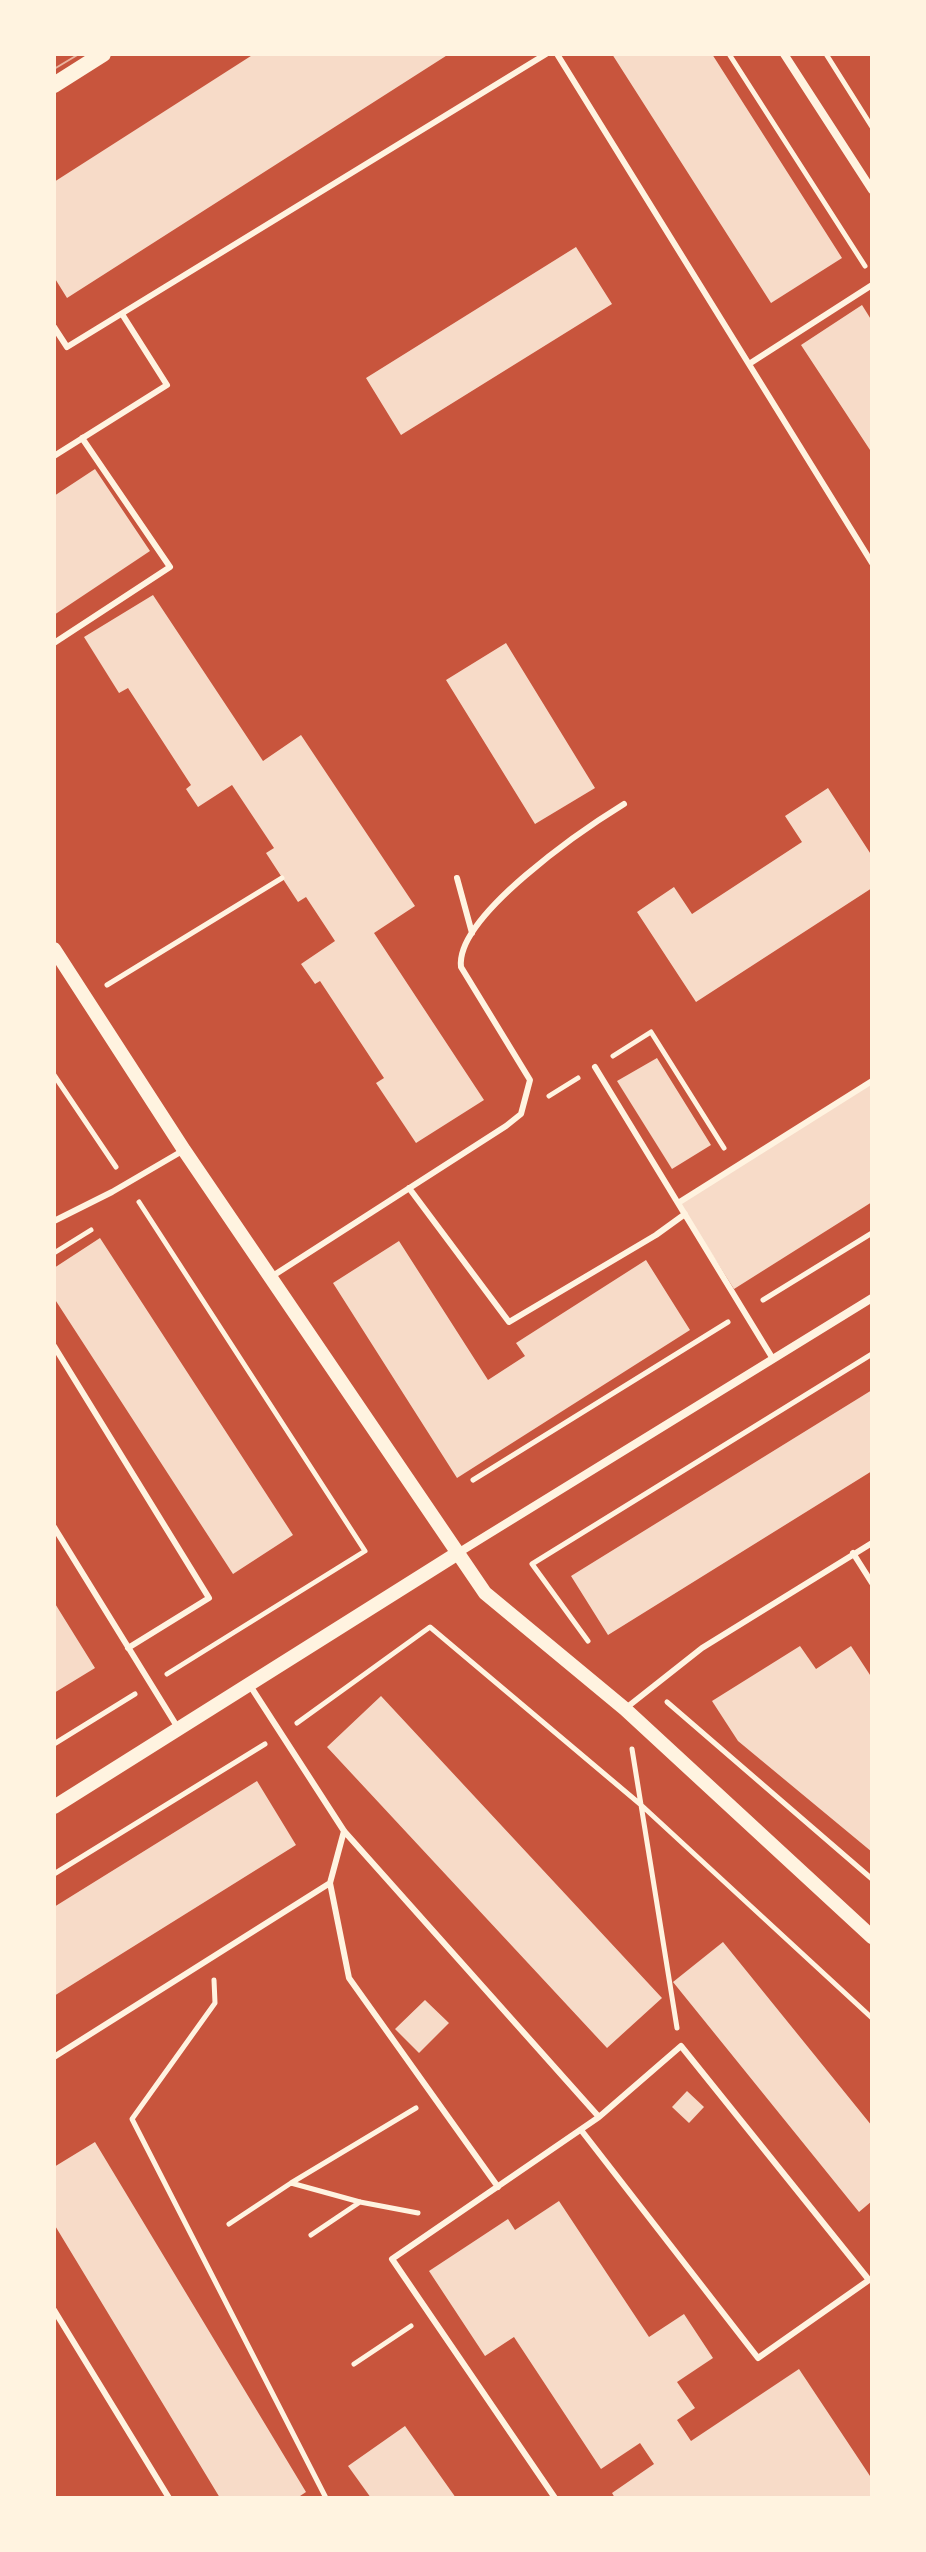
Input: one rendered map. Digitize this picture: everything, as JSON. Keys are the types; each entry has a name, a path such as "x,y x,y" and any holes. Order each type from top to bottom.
{"main road":[{"path":"54,85 103,54"}],"street":[{"path":"784,54 872,190"},
{"path":"54,949 184,1150 485,1593 625,1709 872,1937"},
{"path":"54,1807 872,1298"}],"lane":[{"path":"54,327 67,347 546,54"},
{"path":"557,54 872,563"},
{"path":"749,364 872,285"},
{"path":"54,456 167,385 122,314"},
{"path":"54,643 170,567 82,438"},
{"path":"271,1277 521,1114 530,1080 461,967 460,960 472,933 512,889 551,854 624,804"},
{"path":"457,878 472,933"},
{"path":"595,1067 773,1359"},
{"path":"678,1203 872,1081"},
{"path":"54,1221 127,1184 184,1150"},
{"path":"409,1188 509,1322 656,1235 685,1214"},
{"path":"54,1346 209,1598 128,1648"},
{"path":"54,1527 178,1728"},
{"path":"625,1709 702,1648 872,1543"},
{"path":"853,1553 872,1583"},
{"path":"249,1684 344,1831 599,2117"},
{"path":"344,1831 330,1883 349,1978 498,2187"},
{"path":"54,2057 330,1883"},
{"path":"555,2498 392,2259 599,2117 681,2046 871,2280 758,2358 581,2130"},
{"path":"54,2310 169,2498"}],"path":[{"path":"729,54 872,277"},
{"path":"826,54 872,127"},
{"path":"86,998 282,878"},
{"path":"521,1114 651,1032 736,1167"},
{"path":"54,1075 365,1551 54,1744"},
{"path":"473,1480 872,1233"},
{"path":"593,1648 532,1564 872,1354"},
{"path":"54,1874 281,1734 430,1627 640,1804 872,2018"},
{"path":"650,1688 872,1879"},
{"path":"625,1709 669,1991 681,2046"},
{"path":"214,1956 215,2003 132,2119 326,2498"},
{"path":"229,2224 434,2097"},
{"path":"291,2183 360,2202 450,2220"},
{"path":"311,2235 360,2202"},
{"path":"354,2364 428,2315"}],"building":[{"path":"254,54 449,54 67,298 54,277 54,182"},
{"path":"612,54 712,54 842,258 771,303"},
{"path":"576,247 612,304 401,435 366,378"},
{"path":"862,305 872,321 872,453 801,345"},
{"path":"95,469 150,551 54,615 54,496"},
{"path":"153,595 263,761 301,735 415,906 374,933 484,1100 416,1143 376,1083 384,1078 320,981 315,984 301,964 335,941 306,897 298,902 266,853 274,848 232,785 198,807 186,789 191,785 128,688 119,693 84,637"},
{"path":"506,643 595,788 535,824 446,680"},
{"path":"828,788 872,856 872,888 696,1002 637,912 674,887 692,914 802,842 785,816"},
{"path":"657,1058 711,1145 672,1169 617,1081"},
{"path":"872,1083 872,1202 734,1289 680,1204"},
{"path":"100,1238 293,1535 233,1574 54,1298 54,1268"},
{"path":"399,1241 488,1380 525,1356 516,1343 646,1260 690,1330 457,1478 333,1283"},
{"path":"872,1390 872,1471 608,1635 571,1576"},
{"path":"54,1602 95,1668 54,1693"},
{"path":"800,1646 816,1669 851,1646 872,1678 872,1852 738,1741 712,1701"},
{"path":"381,1696 662,1998 607,2048 327,1747"},
{"path":"257,1781 296,1845 54,1996 54,1907"},
{"path":"723,1942 872,2126 872,2201 859,2212 673,1982"},
{"path":"425,2000 449,2023 419,2053 395,2029"},
{"path":"687,2091 704,2107 689,2123 672,2107"},
{"path":"95,2142 306,2492 297,2498 220,2498 54,2224 54,2167"},
{"path":"559,2201 649,2337 684,2314 713,2358 677,2382 695,2408 677,2420 691,2441 799,2369 872,2479 872,2498 615,2498 612,2493 654,2464 640,2443 601,2469 514,2337 485,2356 429,2271 508,2219 515,2230"},
{"path":"405,2426 456,2498 371,2498 348,2466"}],"tram line":[{"path":"54,69 79,54"}]}
